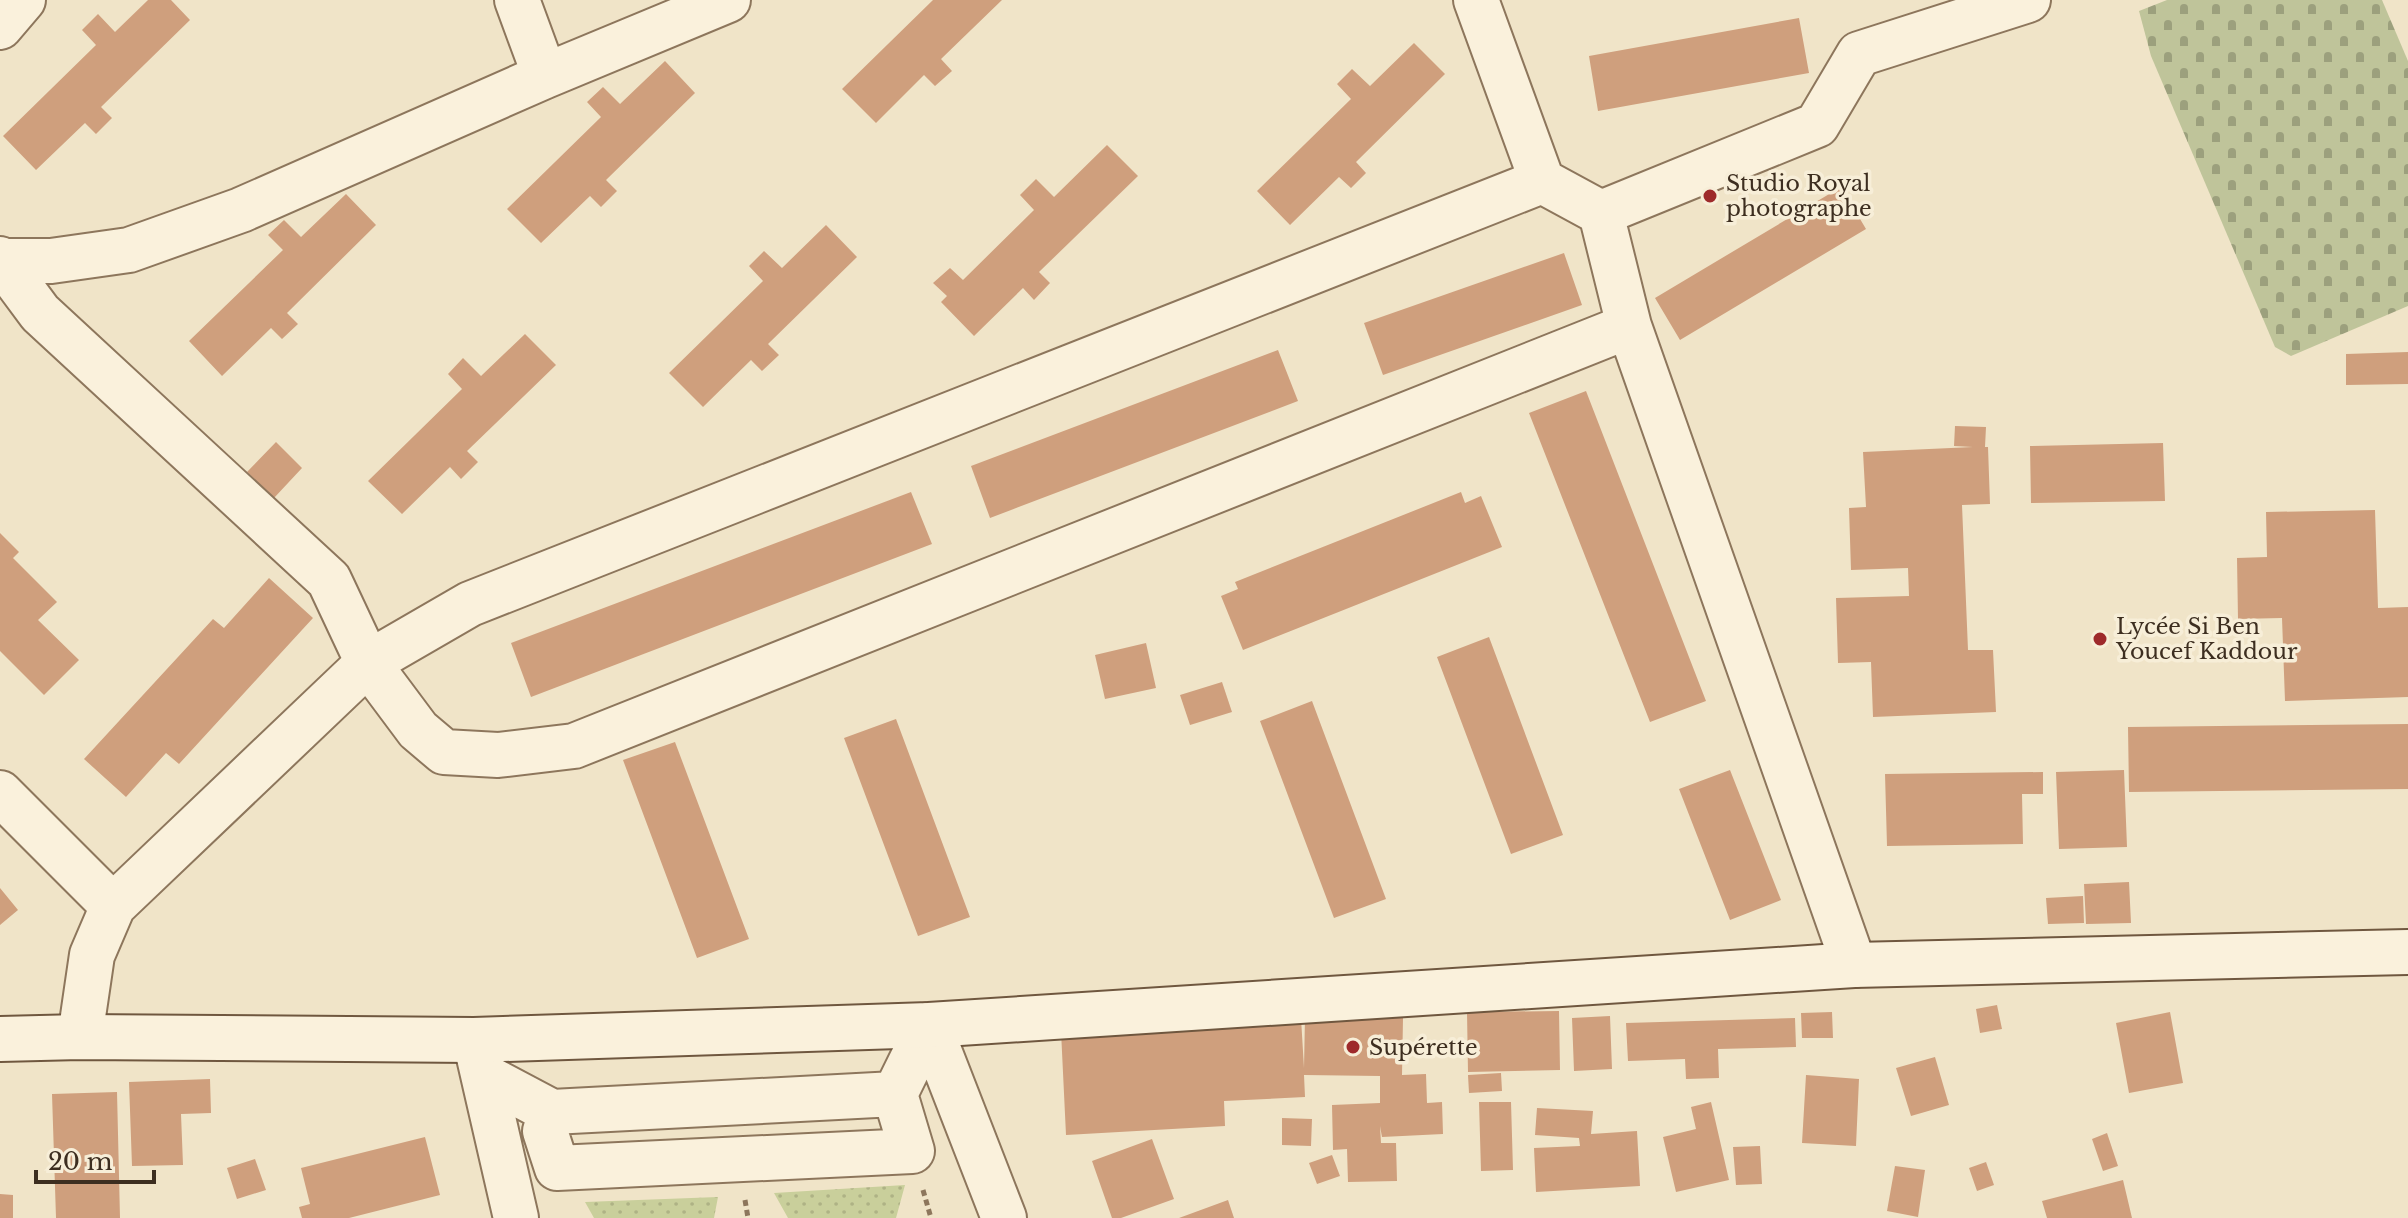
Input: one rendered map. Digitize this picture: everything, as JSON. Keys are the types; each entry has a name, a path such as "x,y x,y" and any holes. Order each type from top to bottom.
{"street":[{"path":"0,27 23,0"},
{"path":"517,0 545,76"},
{"path":"1,260 51,261 129,250 241,210 545,76 728,0"},
{"path":"1601,213 1817,125 1859,54 2028,0"},
{"path":"1490,12 1542,181 1601,213 1629,326 1854,965"},
{"path":"80,1037 92,955 113,906 368,663 470,604 1542,181"},
{"path":"1,260 40,313 329,580 368,663 418,730 444,752 498,755 574,746 1629,326"},
{"path":"0,793 113,906"},
{"path":"0,1039 80,1037 479,1058 929,1025 1854,965 2408,952"},
{"path":"552,1112 545,1131 557,1168 912,1151 895,1094 929,1025"},
{"path":"929,1025 1004,1218"},
{"path":"479,1058 552,1112 895,1094"},
{"path":"479,1058 516,1218"}],"green space":[{"path":"2167,0 2382,0 2408,61 2408,306 2291,356 2275,347 2151,56 2139,11"},
{"path":"905,1185 896,1218 788,1218 774,1193"},
{"path":"718,1197 714,1218 594,1218 585,1202"}],"building":[{"path":"148,0 171,0 190,20 101,107 112,118 96,134 85,123 36,170 3,136 96,45 82,30 98,14 115,32"},
{"path":"933,0 1002,0 941,59 952,71 935,86 924,75 876,123 842,89"},
{"path":"1799,18 1809,73 1598,111 1589,56"},
{"path":"1414,43 1445,74 1356,162 1366,173 1351,188 1339,177 1290,225 1257,191 1351,99 1337,84 1352,69 1370,86"},
{"path":"665,61 695,93 606,180 617,191 601,207 590,196 541,243 507,209 601,117 587,102 603,87 620,104"},
{"path":"1107,145 1138,176 1039,272 1050,283 1034,300 1023,288 974,336 941,302 947,296 933,283 950,268 963,280 1034,210 1020,195 1036,179 1054,197"},
{"path":"1841,187 1866,229 1680,340 1655,298"},
{"path":"346,194 376,225 287,313 298,324 282,339 271,328 222,376 189,341 283,250 268,235 284,220 301,237"},
{"path":"826,225 857,257 768,344 779,355 762,371 751,360 703,407 669,373 763,281 749,266 764,251 782,268"},
{"path":"1564,253 1582,305 1383,375 1364,323"},
{"path":"525,334 556,365 467,451 478,462 461,479 450,467 402,514 368,481 462,389 448,374 463,358 481,376"},
{"path":"1278,350 1298,401 990,518 971,466"},
{"path":"2408,352 2408,384 2346,385 2346,354"},
{"path":"1586,391 1706,701 1650,722 1529,413"},
{"path":"1955,426 1986,427 1990,504 1962,505 1968,650 1993,650 1996,712 1873,717 1871,662 1838,663 1836,598 1909,596 1908,568 1851,570 1849,508 1866,507 1863,452 1973,447 1954,446"},
{"path":"276,442 302,468 274,498 247,472"},
{"path":"2163,443 2165,501 2031,503 2030,446"},
{"path":"911,492 932,544 531,697 511,643"},
{"path":"1461,492 1465,503 1481,496 1502,547 1243,650 1221,596 1238,589 1235,582"},
{"path":"2375,510 2378,608 2408,607 2408,697 2285,701 2282,618 2238,619 2237,558 2267,557 2266,512"},
{"path":"0,533 19,552 13,558 57,602 38,620 79,660 44,695 0,651"},
{"path":"269,578 313,618 179,764 166,753 126,797 84,759 213,619 224,628"},
{"path":"1489,637 1563,835 1511,854 1437,657"},
{"path":"1146,643 1156,688 1105,699 1095,655"},
{"path":"1222,682 1232,712 1190,725 1180,695"},
{"path":"1312,701 1386,899 1334,918 1260,721"},
{"path":"896,719 970,917 918,936 844,738"},
{"path":"2408,724 2408,789 2129,792 2128,727"},
{"path":"675,742 749,939 697,958 623,760"},
{"path":"1730,770 1781,900 1730,920 1679,789"},
{"path":"2124,770 2127,847 2059,849 2056,772"},
{"path":"2043,772 2043,794 2022,794 2023,844 1887,846 1885,774"},
{"path":"2129,882 2131,923 2086,924 2084,884"},
{"path":"0,888 18,910 0,925"},
{"path":"2083,896 2084,923 2048,924 2046,898"},
{"path":"1997,1005 2002,1029 1980,1033 1976,1009"},
{"path":"1559,1011 1560,1070 1468,1072 1467,1012"},
{"path":"1832,1012 1833,1038 1802,1038 1801,1013"},
{"path":"2170,1012 2183,1083 2129,1093 2116,1023"},
{"path":"1305,1016 1403,1018 1402,1075 1426,1074 1427,1103 1442,1102 1443,1134 1382,1137 1380,1126 1381,1143 1396,1143 1397,1181 1348,1182 1347,1149 1333,1150 1332,1105 1380,1103 1380,1076 1304,1075 1305,1097 1224,1101 1225,1126 1066,1135 1061,1031 1301,1018 1304,1068"},
{"path":"1610,1016 1612,1069 1574,1071 1572,1018"},
{"path":"1795,1018 1796,1047 1718,1049 1719,1078 1686,1079 1685,1059 1628,1061 1626,1023"},
{"path":"1935,1057 1949,1105 1911,1116 1896,1068"},
{"path":"1501,1073 1502,1091 1469,1093 1468,1075"},
{"path":"1806,1075 1859,1079 1856,1146 1802,1143"},
{"path":"210,1079 211,1113 181,1114 183,1165 132,1166 129,1082"},
{"path":"117,1092 120,1218 56,1218 52,1094"},
{"path":"1479,1102 1511,1102 1513,1170 1481,1171"},
{"path":"1711,1102 1729,1180 1676,1192 1663,1137 1696,1129 1691,1107"},
{"path":"1537,1108 1593,1111 1591,1134 1637,1131 1640,1186 1536,1192 1534,1148 1580,1146 1579,1138 1535,1135"},
{"path":"1282,1118 1312,1119 1311,1146 1282,1145"},
{"path":"2107,1133 2118,1166 2103,1171 2092,1139"},
{"path":"425,1137 440,1195 349,1218 302,1218 299,1207 310,1204 301,1168"},
{"path":"1152,1139 1174,1199 1121,1218 1112,1218 1092,1161"},
{"path":"1760,1146 1762,1184 1736,1185 1733,1147"},
{"path":"1332,1155 1340,1176 1317,1184 1309,1163"},
{"path":"255,1159 266,1190 237,1199 227,1168"},
{"path":"1986,1162 1994,1185 1977,1191 1969,1168"},
{"path":"1895,1166 1925,1170 1918,1217 1887,1211"},
{"path":"2123,1180 2132,1218 2047,1218 2042,1201"},
{"path":"0,1194 13,1195 13,1218 0,1218"},
{"path":"1228,1200 1234,1218 1179,1218"}],"place":[{"name":"Studio Royal photographe","path":"1710,196"},
{"name":"Lycée Si Ben Youcef Kaddour","path":"2100,639"},
{"name":"Supérette","path":"1353,1047"}]}
